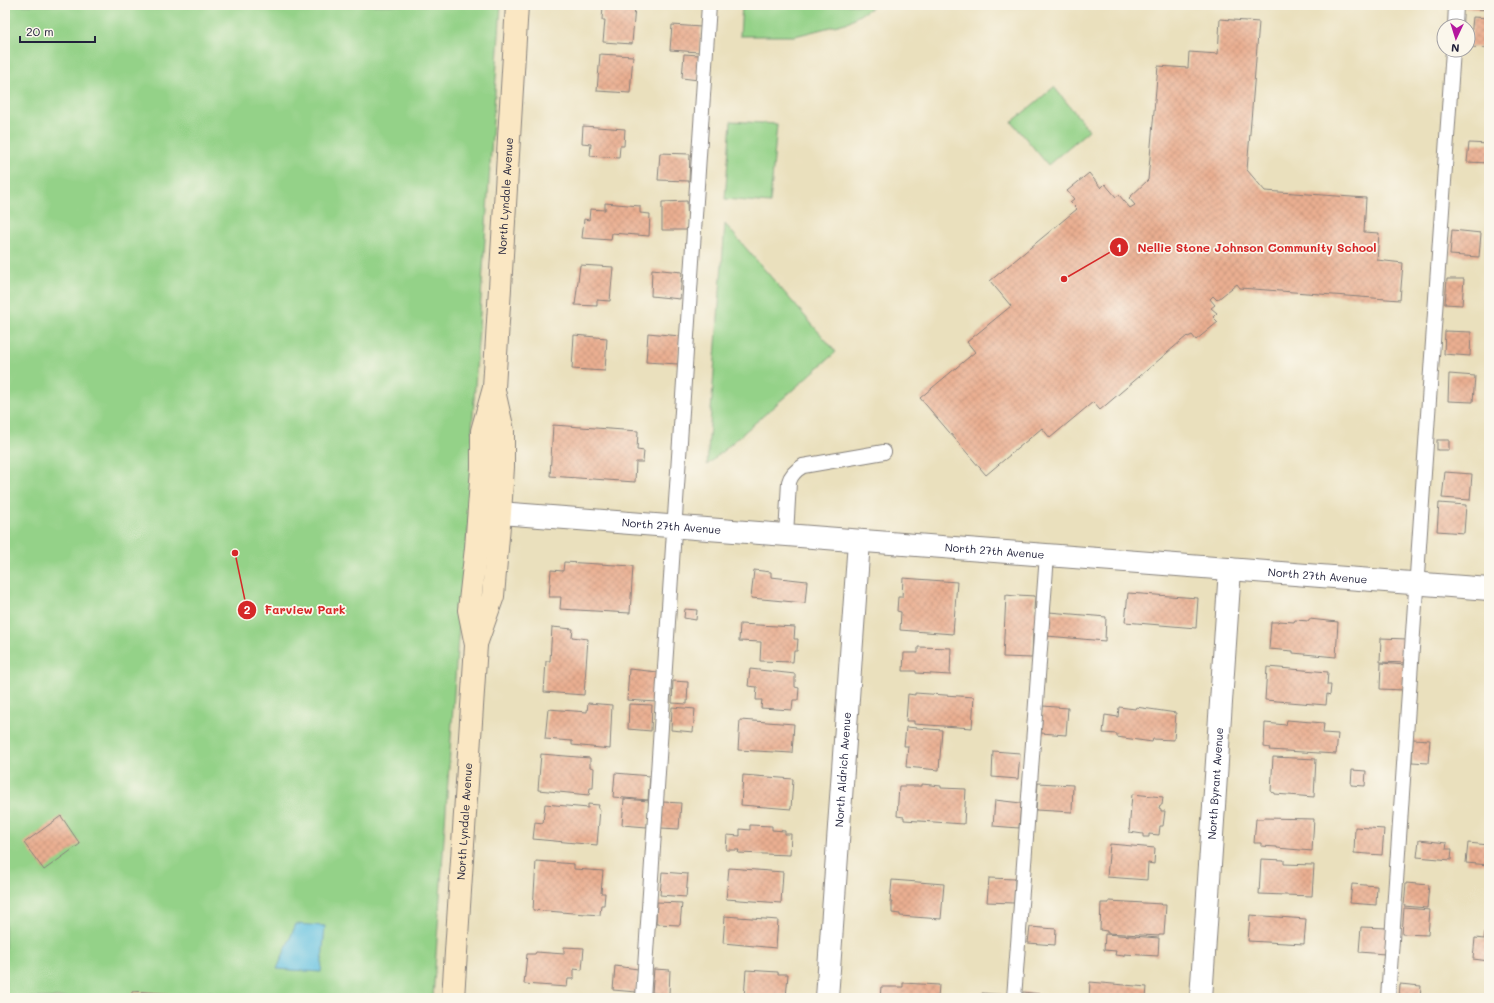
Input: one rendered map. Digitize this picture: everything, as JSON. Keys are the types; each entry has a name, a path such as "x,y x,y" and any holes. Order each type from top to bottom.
{"street":[{"name":"North Lyndale Avenue","path":"453,998 476,645 469,610 478,532 482,468 482,430 494,388 517,5"},
{"name":"North Lyndale Avenue","path":"476,645 493,596 500,513 503,467 503,431 494,388"},
{"name":"North 27th Avenue","path":"500,513 1489,589"},
{"name":"North Aldrich Avenue","path":"827,998 859,541"},
{"name":"North Byrant Avenue","path":"1201,998 1230,569"}],"lane":[{"path":"642,998 709,5"},
{"path":"1455,18 1456,5"},
{"path":"1388,998 1452,58"},
{"path":"786,535 789,482 791,476 796,470 803,466 884,452"},
{"path":"1014,998 1047,555"}],"green space":[{"path":"5,5 501,5 472,430 475,456 457,650 433,998 5,998"},
{"path":"742,5 876,5 846,23 795,36 740,36"},
{"path":"1054,87 1089,130 1048,165 1012,122"},
{"path":"731,121 777,124 770,203 725,199"},
{"path":"725,224 836,352 707,465"}],"water":[{"path":"296,924 325,926 321,972 277,969"}],"building":[{"path":"1465,5 1489,5 1489,10 1465,8"},
{"path":"603,6 635,6 632,44 603,42 605,20 602,20"},
{"path":"1473,17 1489,18 1489,48 1476,47 1476,18"},
{"path":"1220,19 1259,22 1247,170 1265,191 1366,198 1364,232 1379,233 1377,260 1403,263 1400,300 1240,288 1237,284 1217,300 1213,296 1210,299 1215,305 1211,308 1217,313 1213,317 1218,322 1196,340 1192,335 1187,336 1100,410 1093,402 1050,438 1042,428 986,475 920,398 975,352 967,342 1011,306 990,281 1077,209 1070,202 1074,199 1067,191 1089,173 1101,188 1105,184 1116,197 1119,195 1130,208 1135,205 1129,198 1148,180 1158,66 1188,68 1189,52 1218,54"},
{"path":"672,25 701,27 699,52 670,50"},
{"path":"600,54 633,56 630,93 597,91"},
{"path":"684,54 699,55 698,80 682,78"},
{"path":"583,126 625,129 624,146 620,146 619,158 590,156 591,144 582,143"},
{"path":"1469,143 1489,144 1489,163 1467,162"},
{"path":"660,153 690,154 689,181 658,180"},
{"path":"687,201 688,230 662,230 662,202"},
{"path":"605,203 640,206 640,213 650,214 649,236 612,233 611,240 582,238 584,219 589,220 590,209 605,210"},
{"path":"1452,230 1481,233 1479,257 1450,255"},
{"path":"580,265 613,267 610,301 597,300 597,306 575,305"},
{"path":"652,269 682,272 680,299 651,296"},
{"path":"1447,279 1464,279 1462,305 1445,304"},
{"path":"1445,331 1471,332 1470,356 1444,354"},
{"path":"648,333 680,336 678,364 646,362"},
{"path":"574,335 607,338 605,371 572,369"},
{"path":"1449,374 1475,376 1473,402 1448,401"},
{"path":"553,425 638,431 637,450 644,451 643,462 636,462 635,482 550,476"},
{"path":"1437,440 1449,440 1449,450 1437,450"},
{"path":"1445,472 1472,474 1470,500 1442,498"},
{"path":"1439,503 1466,505 1464,533 1437,531"},
{"path":"564,562 633,566 630,613 560,609 561,597 549,597 551,570 563,571"},
{"path":"754,570 771,572 771,577 807,581 805,603 751,598"},
{"path":"903,578 957,582 953,634 900,630 901,612 897,611 898,597 902,597"},
{"path":"1128,593 1198,598 1196,628 1125,622"},
{"path":"1006,595 1035,596 1034,610 1037,610 1035,629 1033,629 1032,658 1003,657"},
{"path":"685,609 697,610 696,620 684,618"},
{"path":"1049,612 1106,617 1105,641 1047,636"},
{"path":"1309,619 1338,622 1336,657 1269,649 1271,622 1294,622 1295,620 1309,621"},
{"path":"740,624 795,627 794,639 798,639 797,651 794,651 793,662 760,661 761,642 739,641"},
{"path":"552,627 573,629 572,637 588,639 584,695 544,692 546,661 550,661"},
{"path":"1381,638 1407,639 1406,663 1380,662"},
{"path":"918,647 951,648 950,675 903,671 904,653 918,653"},
{"path":"1381,663 1405,665 1404,690 1380,689"},
{"path":"1267,667 1328,672 1327,685 1331,685 1330,695 1327,694 1326,705 1265,700"},
{"path":"629,669 658,672 656,702 627,700"},
{"path":"750,669 795,674 795,687 799,688 798,700 793,700 792,710 761,708 762,700 756,700 757,687 748,686"},
{"path":"673,681 688,682 687,704 672,703"},
{"path":"915,693 974,697 972,728 914,724 914,721 906,721 908,694 915,695"},
{"path":"588,703 612,705 610,749 572,745 572,741 545,739 548,709 587,712"},
{"path":"629,704 652,705 651,731 628,729"},
{"path":"1043,706 1068,708 1066,735 1041,733"},
{"path":"672,707 695,709 693,732 671,730"},
{"path":"1119,707 1135,709 1136,707 1176,713 1174,740 1153,739 1152,742 1117,737 1117,734 1103,733 1105,715 1118,717"},
{"path":"740,720 794,724 792,753 738,750"},
{"path":"1287,720 1324,723 1323,733 1338,734 1336,754 1269,750 1270,748 1264,747 1265,723 1286,725"},
{"path":"906,727 942,730 939,770 906,767 908,746 904,746"},
{"path":"1413,739 1430,740 1428,763 1412,762"},
{"path":"993,751 1020,753 1018,779 992,777"},
{"path":"541,754 590,758 590,767 594,768 593,788 590,788 589,795 538,790"},
{"path":"1273,757 1316,759 1314,797 1275,794 1271,792"},
{"path":"1352,770 1366,771 1365,786 1351,785"},
{"path":"615,773 650,776 648,800 613,797"},
{"path":"743,775 793,779 791,809 741,805"},
{"path":"1038,783 1073,785 1072,812 1036,810"},
{"path":"922,784 941,786 941,788 966,789 964,824 904,820 904,817 897,816 899,786 922,786"},
{"path":"1132,794 1163,797 1162,805 1160,805 1159,808 1161,811 1165,811 1163,826 1160,826 1159,835 1149,834 1149,837 1143,837 1143,834 1129,832"},
{"path":"624,799 649,801 647,827 622,825"},
{"path":"995,800 1021,803 1019,828 993,826"},
{"path":"663,802 681,803 679,829 661,828"},
{"path":"545,804 588,808 588,804 599,805 597,845 533,839 535,822 543,823"},
{"path":"61,816 80,844 44,870 24,843"},
{"path":"1256,819 1314,819 1312,851 1261,846 1261,843 1254,843"},
{"path":"750,825 772,826 772,830 785,831 785,834 791,834 790,855 738,853 739,850 726,850 727,835 740,836 740,829 750,830"},
{"path":"1355,827 1384,829 1382,855 1354,853"},
{"path":"1419,840 1447,843 1446,849 1452,849 1451,860 1417,857"},
{"path":"1468,843 1489,845 1489,865 1466,863"},
{"path":"1110,844 1155,848 1154,864 1148,863 1147,880 1107,877"},
{"path":"1261,859 1284,860 1284,864 1314,865 1312,896 1259,894"},
{"path":"536,861 574,864 574,869 603,871 601,893 605,893 604,905 601,905 600,915 533,910"},
{"path":"729,868 783,872 781,903 726,899"},
{"path":"662,872 688,874 686,897 660,895"},
{"path":"989,878 1015,879 1014,903 987,902"},
{"path":"892,880 944,884 941,919 900,916 900,914 892,913 892,902 890,902"},
{"path":"1406,883 1429,885 1427,908 1404,906"},
{"path":"1352,884 1377,886 1376,905 1350,903"},
{"path":"1109,901 1166,905 1164,935 1107,933 1107,931 1100,930 1101,903 1109,903"},
{"path":"657,902 682,903 680,925 656,924"},
{"path":"1404,908 1430,910 1428,935 1402,934"},
{"path":"1250,915 1306,919 1304,944 1248,941"},
{"path":"725,916 778,920 776,948 723,943"},
{"path":"1030,927 1056,929 1055,945 1028,943"},
{"path":"1361,927 1387,928 1385,954 1359,952"},
{"path":"1485,931 1489,932 1489,961 1473,959 1475,938 1484,939"},
{"path":"1105,934 1159,938 1158,956 1124,954 1124,956 1115,955 1116,951 1104,950"},
{"path":"564,947 584,948 582,970 574,969 574,979 568,979 567,987 524,984 527,954 535,954 536,952 564,954"},
{"path":"615,966 638,969 636,992 613,990"},
{"path":"654,969 670,970 669,994 652,993"},
{"path":"746,970 788,974 786,998 744,998"},
{"path":"1090,982 1147,987 1146,998 1089,998"},
{"path":"903,983 939,985 938,998 880,998 881,987 903,987"},
{"path":"1400,984 1421,986 1420,998 1399,998"},
{"path":"132,991 220,997 220,998 132,998"},
{"path":"1023,992 1041,994 1041,998 1022,998"},
{"path":"982,993 1008,995 1008,998 982,998"}],"place":[{"name":"Nellie Stone Johnson Community School","path":"1064,279"},
{"name":"Farview Park","path":"235,553"}]}
